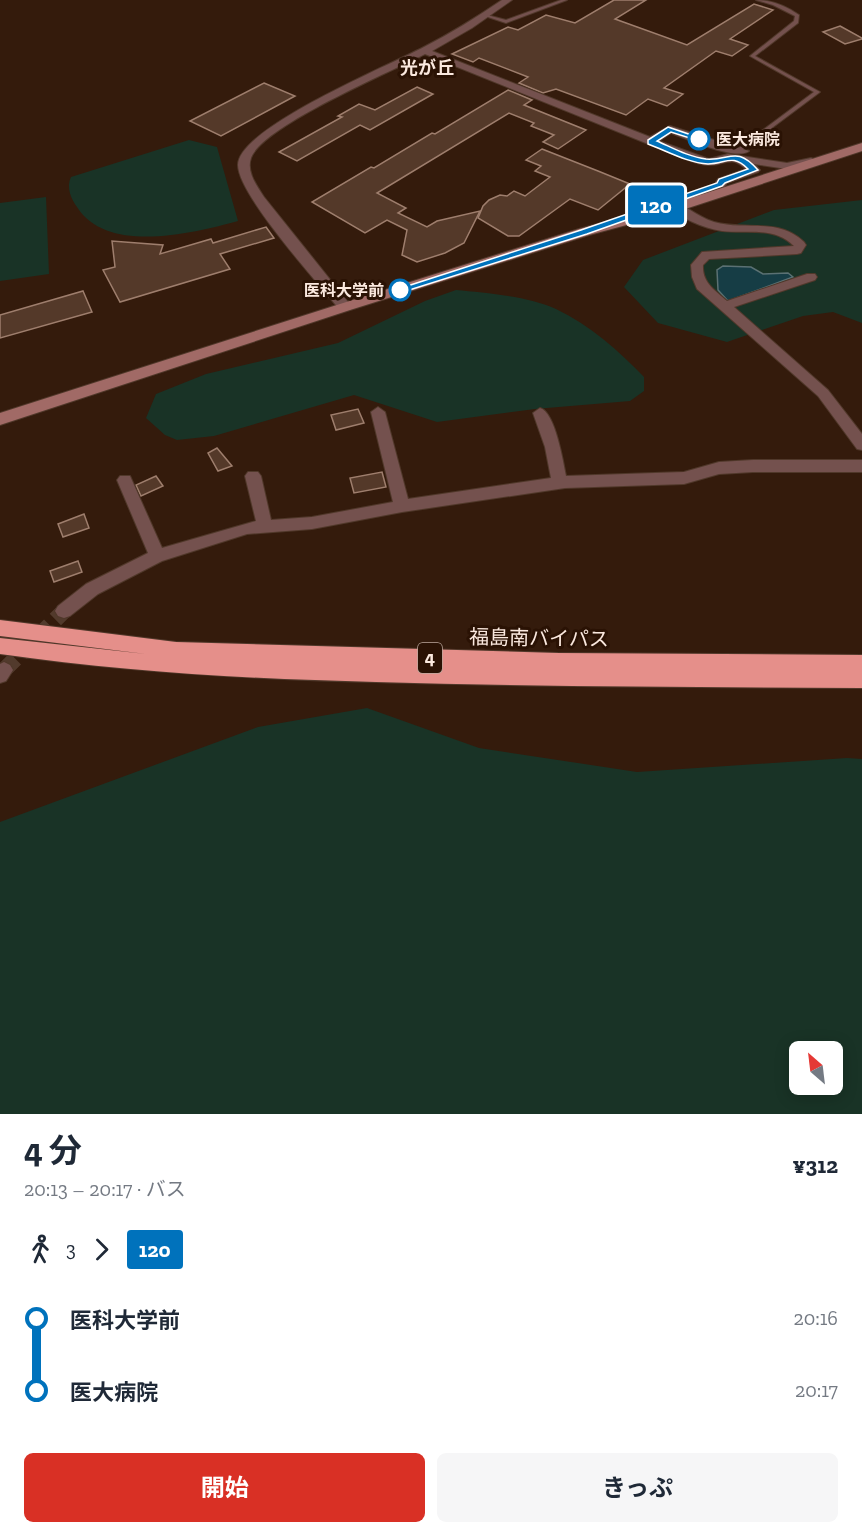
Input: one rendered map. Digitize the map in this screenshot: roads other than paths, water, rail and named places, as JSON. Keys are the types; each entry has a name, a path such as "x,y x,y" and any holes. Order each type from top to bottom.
{"highway":[{"name":"福島南バイパス","path":"0,628 176,650 558,661 818,664 862,662"},
{"name":"福島南バイパス","path":"0,646 61,655 270,670 403,675 862,679"},
{"path":"766,679 862,685"}],"street":[{"path":"345,307 262,202 246,176 243,165 248,153 257,141 290,118 424,51 487,16 508,0"},
{"path":"424,51 692,158 709,162 760,153 782,166"},
{"path":"651,142 670,129 740,155 782,166"},
{"path":"0,419 345,307 671,205 862,137"},
{"path":"671,205 720,185 782,166 862,147"},
{"path":"720,185 722,181 754,170 740,155"},
{"path":"671,205 708,224 723,227 766,228 784,232 795,238 800,245 797,250 714,254 699,259 695,266 702,286 823,393 862,445"},
{"path":"724,306 811,277"},
{"path":"378,412 402,506"},
{"path":"540,412 553,447 559,483"},
{"path":"64,611 92,589 157,556 247,528 312,523 402,506 559,483 684,478 719,468 753,466 862,466"},
{"path":"253,476 265,527"},
{"path":"124,480 157,556"}],"lane":[{"path":"487,16 506,22 565,0"},
{"path":"740,155 817,92 752,56 796,22 797,15 775,4 758,0"}],"water":[{"path":"723,266 751,267 763,274 788,273 793,277 728,301 718,290 717,270"}],"tunnel":[{"path":"4,670 64,611"}],"place":[{"name":"医大病院","path":"699,139"},
{"name":"医科大学前","path":"400,290"}],"district":[{"name":"光が丘","path":"427,68"}]}
